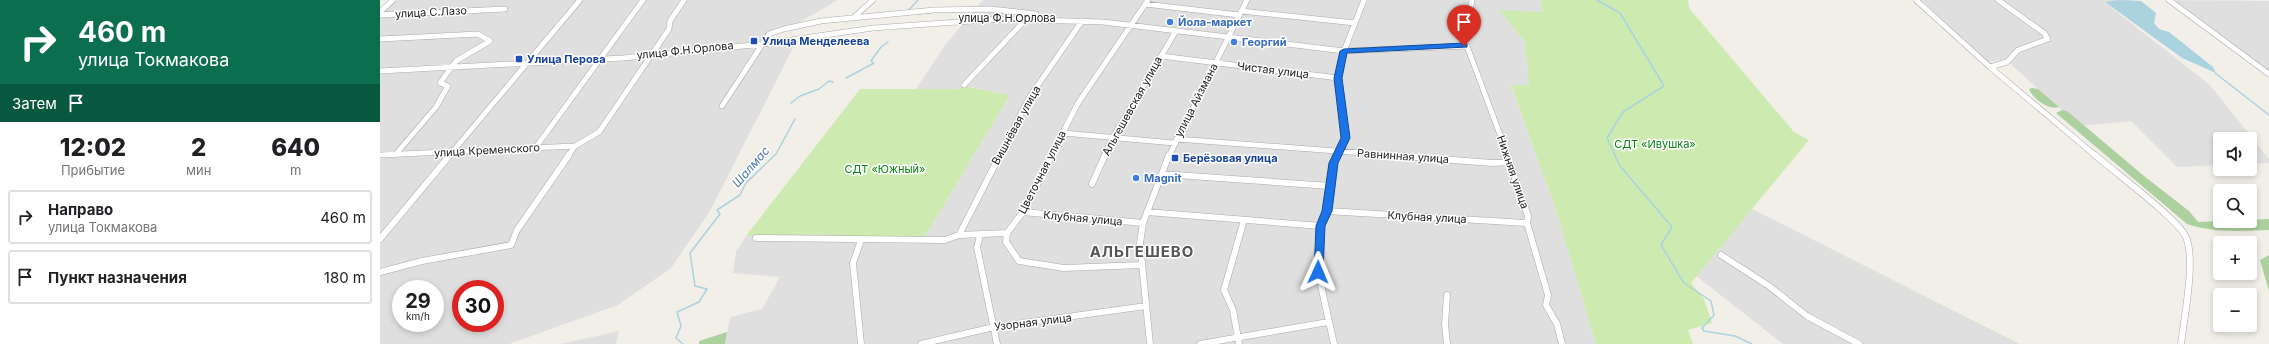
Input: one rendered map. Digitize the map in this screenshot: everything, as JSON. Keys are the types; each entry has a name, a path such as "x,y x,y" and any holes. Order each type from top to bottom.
{"street":[{"path":"380,13 393,0"},
{"path":"380,239 580,0"},
{"path":"536,147 643,0"},
{"name":"улица Кременского","path":"380,155 575,146 591,138 599,132 620,103 669,29 670,21 684,0"},
{"path":"854,18 873,0"},
{"name":"улица Айзмана","path":"1150,344 1140,233 1175,141 1247,0"},
{"path":"1334,344 1318,272 1321,226 1327,211 1334,163 1346,135 1338,78 1344,51 1364,0 1356,0"},
{"path":"1229,37 1344,51 1465,46 1472,0"},
{"path":"1916,0 1990,67 2160,210 2181,230 2189,245 2189,268 2181,344"},
{"path":"1990,67 2008,62 2018,50 2048,39 2044,33 1998,0"},
{"path":"2169,0 2269,74"},
{"path":"1146,2 1240,13 1355,23"},
{"name":"Цветочная улица","path":"1008,233 1023,212 1078,103 1146,2"},
{"path":"722,106 769,34 793,26 854,18 958,8 1032,17"},
{"name":"улица С.Лазо","path":"380,13 505,9"},
{"path":"964,86 1032,17"},
{"name":"улица Ф.Н.Орлова","path":"1032,17 1131,24 1229,37"},
{"name":"улица Ф.Н.Орлова","path":"380,70 651,55 764,43 921,23 979,19 1032,17 1131,24 1229,37"},
{"name":"Вишнёвая улица","path":"959,235 1029,98 1082,21"},
{"name":"Альгешевская улица","path":"1092,184 1113,137 1176,31"},
{"path":"380,39 478,34 490,41 459,59 452,66 440,83 448,86 436,107 395,155"},
{"name":"Нижняя улица","path":"1465,46 1524,198 1528,216 1527,223 1548,295 1546,305 1557,324 1562,344"},
{"name":"Чистая улица","path":"1161,56 1338,78"},
{"name":"Равнинная улица","path":"1063,133 1339,151 1492,163 1510,162"},
{"path":"380,272 422,261 511,245 517,230 575,146"},
{"path":"1162,174 1330,186"},
{"name":"Клубная улица","path":"1327,211 1527,223"},
{"name":"Клубная улица","path":"1023,212 1143,223"},
{"path":"1147,212 1321,226"},
{"path":"1239,341 1233,310 1224,290 1244,220"},
{"path":"756,238 945,240 959,235 980,236 1008,233 1006,242 1012,254 1019,261 1027,264 1085,269 1142,264"},
{"path":"980,236 977,247 997,344"},
{"path":"861,240 854,255 853,264 861,344"},
{"path":"1721,255 1769,286 1807,316 1859,344"},
{"path":"1447,295 1445,324 1448,344"},
{"name":"Узорная улица","path":"921,344 994,327 1146,306"},
{"path":"1200,344 1239,341 1328,322"}],"shaded area":[{"path":"396,0 838,0 798,23 779,27 769,33 762,41 601,57 380,68 380,15"},
{"path":"983,0 1540,0 1543,12 1500,11 1525,42 1529,85 1511,86 1557,213 1596,344 725,344 730,317 762,309 780,277 733,273 736,252 746,236 924,238 1010,95 965,86 959,89 916,89 946,44"},
{"path":"1922,0 2135,0 2104,2 2210,85 2247,132 2213,132 2213,165 2177,167 2131,121 2079,126 2005,59 1988,62 1953,32"},
{"path":"2165,0 2269,1 2269,77"},
{"path":"796,42 710,211 671,268 618,305 509,344 380,344 380,74 598,62"},
{"path":"2257,144 2269,159 2269,163 2257,164"},
{"path":"1744,205 2020,344 1783,344 1690,271"},
{"path":"619,331 616,344 561,344"}],"green space":[{"name":"СДТ «Ивушка»","path":"1540,0 1688,0 1689,8 1794,132 1809,140 1691,283 1704,299 1712,323 1688,330 1693,344 1596,344 1557,213 1511,85 1529,85 1525,42 1499,10 1543,12"},
{"name":"СДТ «Южный»","path":"964,86 1010,95 924,238 746,236 860,89 959,89"},
{"path":"2029,89 2038,89 2059,107 2055,108 2041,103 2031,93"},
{"path":"2062,110 2067,111 2144,176 2189,211 2198,222 2213,221 2213,228 2257,228 2257,220 2269,219 2269,230 2217,230 2187,224 2056,113"},
{"path":"2269,255 2269,291 2260,260"},
{"path":"727,332 725,344 699,344 699,341"}],"water":[{"path":"2120,0 2141,1 2156,13 2154,23 2159,29 2169,32 2213,67 2216,73 2182,58 2105,2"}],"waterway":[{"name":"Шалмас","path":"908,11 918,0"},
{"path":"1597,0 1620,13 1664,86 1623,112 1607,138 1620,166 1672,227 1661,245 1684,283 1711,301 1714,315 1702,328 1704,331 1735,336 1752,344"},
{"name":"Шалмас","path":"846,78 874,63 871,61 881,47 888,42"},
{"path":"2215,73 2269,115"},
{"name":"Шалмас","path":"791,103 800,96 819,89 829,81 833,82"},
{"name":"Шалмас","path":"683,344 676,338 681,326 677,312 699,302 707,289 695,286 690,253 720,214 717,210 740,195 746,183 776,154 795,119"}],"place":[{"name":"Йола-маркет","path":"1170,22"},
{"name":"Улица Менделеева","path":"754,41"},
{"name":"Георгий","path":"1234,42"},
{"name":"Улица Перова","path":"519,59"},
{"name":"Берёзовая улица","path":"1175,158"},
{"name":"Magnit","path":"1136,178"}],"district":[{"name":"АЛЬГЕШЕВО","path":"1142,252"}],"route":[{"path":"1318,272 1321,226 1327,211 1334,163 1340,147 1346,138 1338,78 1344,51 1360,52 1464,46"}]}
